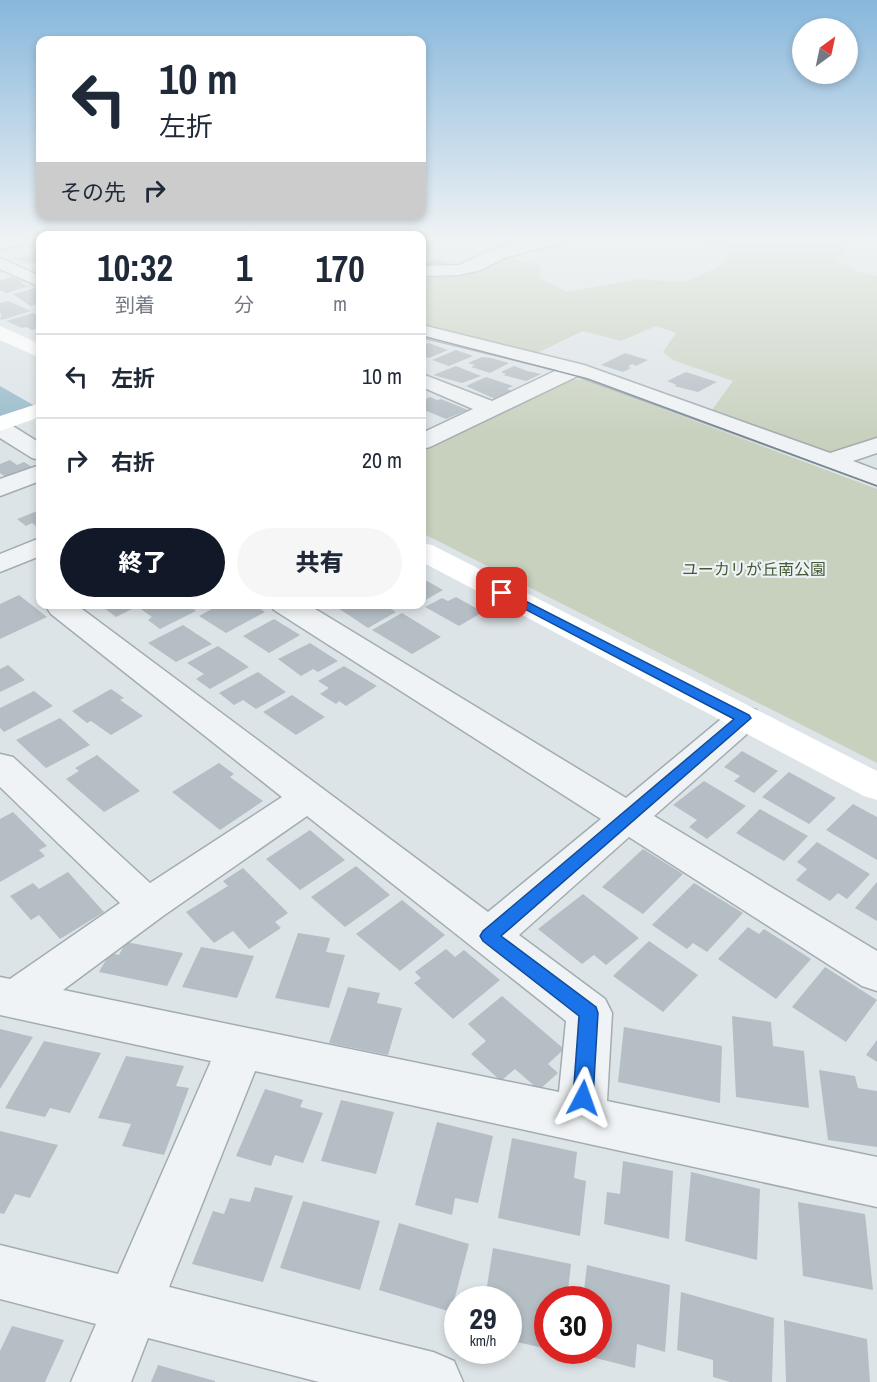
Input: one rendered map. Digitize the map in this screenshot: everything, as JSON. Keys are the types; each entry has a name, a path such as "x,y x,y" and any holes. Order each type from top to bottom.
{"street":[{"path":"0,332 36,350"},
{"path":"426,332 577,369 877,478"},
{"path":"426,440 577,369"},
{"path":"426,382 492,409"},
{"path":"0,424 36,411"},
{"path":"0,428 36,450"},
{"path":"829,461 877,445"},
{"path":"0,488 36,474"},
{"path":"0,564 36,548"},
{"path":"426,553 877,787"},
{"path":"63,609 589,1013 581,1119"},
{"path":"293,609 877,973"},
{"path":"489,936 744,718"},
{"path":"0,766 148,905"},
{"path":"8,998 307,798"},
{"path":"8,998 877,1182"},
{"path":"101,1382 240,1048"},
{"path":"0,1272 433,1382"}],"green space":[{"path":"426,304 877,304 877,439 830,453 712,410 733,381 673,360 663,352 676,333 656,326 621,341 583,331 537,353 426,326"},
{"name":"ユーカリが丘南公園","path":"570,379 585,380 877,489 877,763 426,535 426,446"}],"water":[{"path":"0,386 35,406 0,418"}],"building":[{"path":"0,304 16,304 31,311 2,320"},
{"path":"33,313 36,315 36,328 22,328 6,321"},
{"path":"429,343 448,350 429,358 426,357 426,344"},
{"path":"456,350 473,356 449,366 432,360"},
{"path":"625,353 648,360 636,366 632,364 628,367 631,368 623,372 601,365"},
{"path":"482,357 509,363 490,373 471,367 475,365 468,363"},
{"path":"456,366 481,376 462,383 433,375"},
{"path":"514,366 541,374 526,381 503,375 506,374 501,372"},
{"path":"686,372 717,382 698,392 674,386 677,385 667,381"},
{"path":"486,377 513,386 507,389 513,391 495,399 466,386"},
{"path":"430,397 441,399 468,410 446,419 426,411 426,399"},
{"path":"10,460 17,465 24,462 36,470 10,480 0,473 0,464"},
{"path":"36,512 36,526 32,523 26,526 17,519"},
{"path":"426,581 443,590 426,600"},
{"path":"19,595 47,617 0,639 0,604"},
{"path":"456,597 483,612 459,626 426,608 442,598 448,601"},
{"path":"106,609 132,609 116,617"},
{"path":"141,609 193,609 196,611 160,629 148,620 152,617"},
{"path":"212,609 260,609 265,612 226,633 199,616"},
{"path":"340,609 391,609 396,612 368,628"},
{"path":"402,613 441,637 412,654 372,630"},
{"path":"274,619 300,635 269,653 243,636"},
{"path":"183,625 212,644 176,662 148,643"},
{"path":"310,643 338,661 318,672 313,669 301,676 278,659"},
{"path":"218,646 249,667 210,689 196,679 204,674 187,663"},
{"path":"8,665 25,680 0,692 0,669"},
{"path":"344,666 377,686 346,706 339,701 336,704 320,694 329,688 318,681"},
{"path":"258,672 286,692 256,709 243,700 234,705 219,693"},
{"path":"111,689 124,698 120,700 143,716 111,735 91,721 87,723 72,711"},
{"path":"34,691 53,706 4,732 0,728 0,708"},
{"path":"292,695 325,717 296,735 263,712"},
{"path":"60,718 90,745 46,768 16,740"},
{"path":"742,751 778,771 754,793 734,781 740,776 724,767"},
{"path":"97,755 140,791 104,812 66,779 79,771 75,768"},
{"path":"219,763 234,774 230,777 263,801 220,830 172,792"},
{"path":"789,772 836,798 809,824 762,797"},
{"path":"704,781 746,806 707,839 689,827 697,820 673,805"},
{"path":"853,804 877,817 877,860 826,830"},
{"path":"760,809 808,836 784,861 736,833"},
{"path":"13,812 47,846 39,850 45,856 0,882 0,819"},
{"path":"310,830 345,860 300,890 266,859"},
{"path":"817,842 870,874 847,899 838,893 830,901 796,880 807,869 797,862"},
{"path":"643,849 683,874 643,914 602,887"},
{"path":"356,866 390,895 345,927 311,897"},
{"path":"243,868 288,913 275,922 281,928 249,949 233,931 214,943 186,912 228,886 223,881"},
{"path":"68,872 104,912 60,939 39,915 31,920 10,896 33,883 39,889"},
{"path":"877,882 877,921 855,908"},
{"path":"694,883 743,913 707,952 693,943 687,949 652,925"},
{"path":"583,894 639,938 606,965 594,955 582,964 538,929"},
{"path":"402,900 445,935 400,971 356,934"},
{"path":"748,927 759,934 764,929 811,959 776,999 718,959"},
{"path":"298,933 330,938 326,952 345,955 329,1008 275,998"},
{"path":"649,941 698,975 663,1012 613,976"},
{"path":"126,942 183,953 167,986 99,972 110,953 119,955"},
{"path":"201,947 254,956 237,998 182,987"},
{"path":"446,949 455,957 464,950 500,980 453,1019 414,983 421,978 415,972"},
{"path":"825,967 877,1000 846,1042 792,1007"},
{"path":"348,987 380,993 377,1003 402,1008 388,1055 329,1043"},
{"path":"502,996 564,1049 548,1064 558,1073 539,1090 515,1069 501,1081 471,1054 486,1041 468,1024"},
{"path":"732,1016 771,1022 773,1046 804,1051 809,1108 736,1097"},
{"path":"624,1027 722,1046 720,1103 618,1082"},
{"path":"0,1029 33,1037 0,1089"},
{"path":"877,1040 877,1062 866,1055"},
{"path":"44,1041 101,1053 70,1113 50,1108 45,1117 5,1108"},
{"path":"126,1056 184,1066 176,1086 189,1088 164,1155 122,1146 131,1124 98,1118"},
{"path":"819,1070 855,1076 858,1088 877,1091 877,1147 828,1140"},
{"path":"265,1089 303,1100 300,1107 323,1113 303,1163 275,1155 271,1166 236,1156"},
{"path":"341,1100 394,1112 376,1174 321,1161"},
{"path":"437,1122 493,1136 478,1203 455,1198 452,1215 415,1205"},
{"path":"0,1131 58,1145 30,1198 15,1194 4,1214 0,1213"},
{"path":"512,1138 577,1152 574,1178 586,1181 580,1236 498,1218"},
{"path":"623,1161 673,1171 669,1239 604,1224 607,1192 620,1194"},
{"path":"691,1172 760,1189 757,1260 685,1241"},
{"path":"255,1187 293,1196 263,1282 192,1264 213,1211 224,1214 230,1198 250,1202"},
{"path":"303,1201 380,1221 360,1290 280,1268"},
{"path":"798,1202 865,1214 873,1290 803,1276"},
{"path":"399,1223 469,1244 458,1286 444,1286 444,1310 379,1290"},
{"path":"493,1248 571,1264 568,1286 534,1286 534,1346 522,1343 522,1286 487,1286"},
{"path":"587,1265 670,1285 665,1352 637,1344 635,1368 612,1362 612,1286 585,1286"},
{"path":"681,1292 774,1318 772,1382 730,1382 713,1377 713,1360 677,1350"},
{"path":"784,1320 867,1339 870,1382 786,1382"},
{"path":"12,1326 64,1340 45,1382 0,1382 0,1351"},
{"path":"158,1365 215,1381 215,1382 151,1382"}],"tram line":[{"path":"426,337 588,379 877,486"}],"route":[{"path":"502,593 744,718 489,936 589,1013 583,1098"}]}
